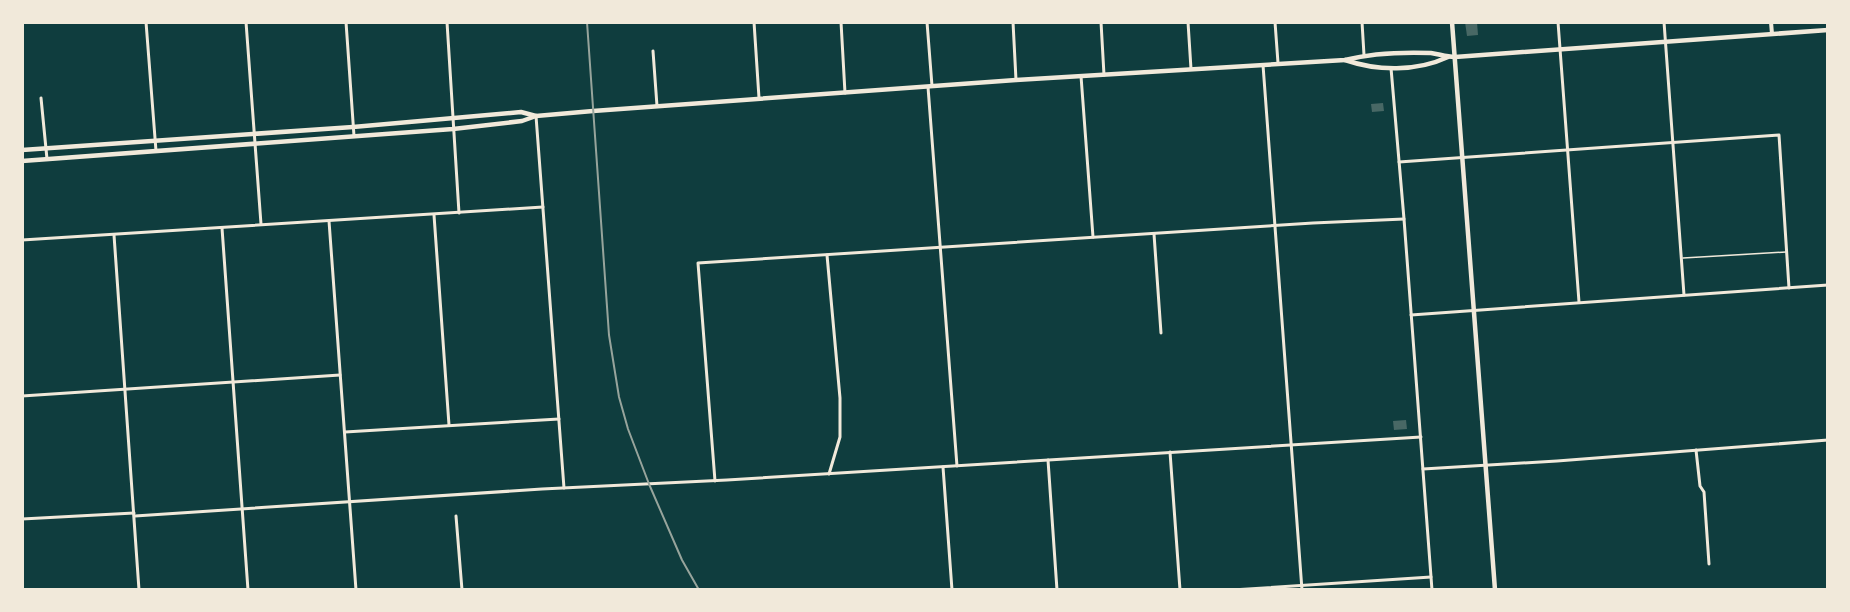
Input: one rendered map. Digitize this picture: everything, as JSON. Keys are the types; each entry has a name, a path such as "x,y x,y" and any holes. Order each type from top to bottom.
{"main road":[{"path":"1452,22 1495,590"},
{"path":"22,161 453,129 522,121 536,116 657,106 1016,80 1345,60 1364,55 1434,53 1455,57 1827,30"},
{"path":"1345,60 1363,66 1390,68 1435,63 1448,57"},
{"path":"22,150 353,127 521,112 536,116"}],"street":[{"path":"146,22 156,151"},
{"path":"246,22 261,225"},
{"path":"346,22 354,136"},
{"path":"447,22 459,213"},
{"path":"754,22 759,99"},
{"path":"841,22 845,93"},
{"path":"927,22 940,247 957,466"},
{"path":"1013,22 1016,80"},
{"path":"1101,22 1104,75"},
{"path":"1188,22 1191,70"},
{"path":"1275,22 1278,63"},
{"path":"1362,22 1364,55"},
{"path":"1558,22 1579,302"},
{"path":"1664,22 1684,295"},
{"path":"1771,22 1772,34"},
{"path":"653,51 657,106"},
{"path":"1263,65 1302,587"},
{"path":"1390,68 1404,219 1432,590"},
{"path":"1081,76 1094,237"},
{"path":"41,98 46,159"},
{"path":"536,116 564,489"},
{"path":"1399,162 1779,135 1789,288"},
{"path":"22,240 543,207"},
{"path":"434,215 449,425"},
{"path":"715,481 698,264 1404,219"},
{"path":"329,221 356,590"},
{"path":"222,228 248,590"},
{"path":"1154,234 1161,333"},
{"path":"114,235 139,590"},
{"path":"827,255 840,398 840,437 829,474"},
{"path":"1411,315 1827,285"},
{"path":"22,396 340,375"},
{"path":"345,432 559,418"},
{"path":"22,519 242,509 1421,437"},
{"path":"1423,469 1827,440"},
{"path":"1696,450 1700,486 1704,492 1709,564"},
{"path":"1170,452 1180,590"},
{"path":"1048,460 1058,590"},
{"path":"943,467 952,590"},
{"path":"456,516 462,590"},
{"path":"1232,590 1431,577"}],"lane":[{"path":"1682,258 1787,252"}],"building":[{"path":"1465,22 1477,22 1478,35 1467,36"},
{"path":"1383,103 1384,111 1372,112 1371,104"},
{"path":"1406,420 1407,429 1394,430 1393,421"}],"railway":[{"path":"587,22 609,335 619,397 628,429 649,484 682,560 699,590"}]}
